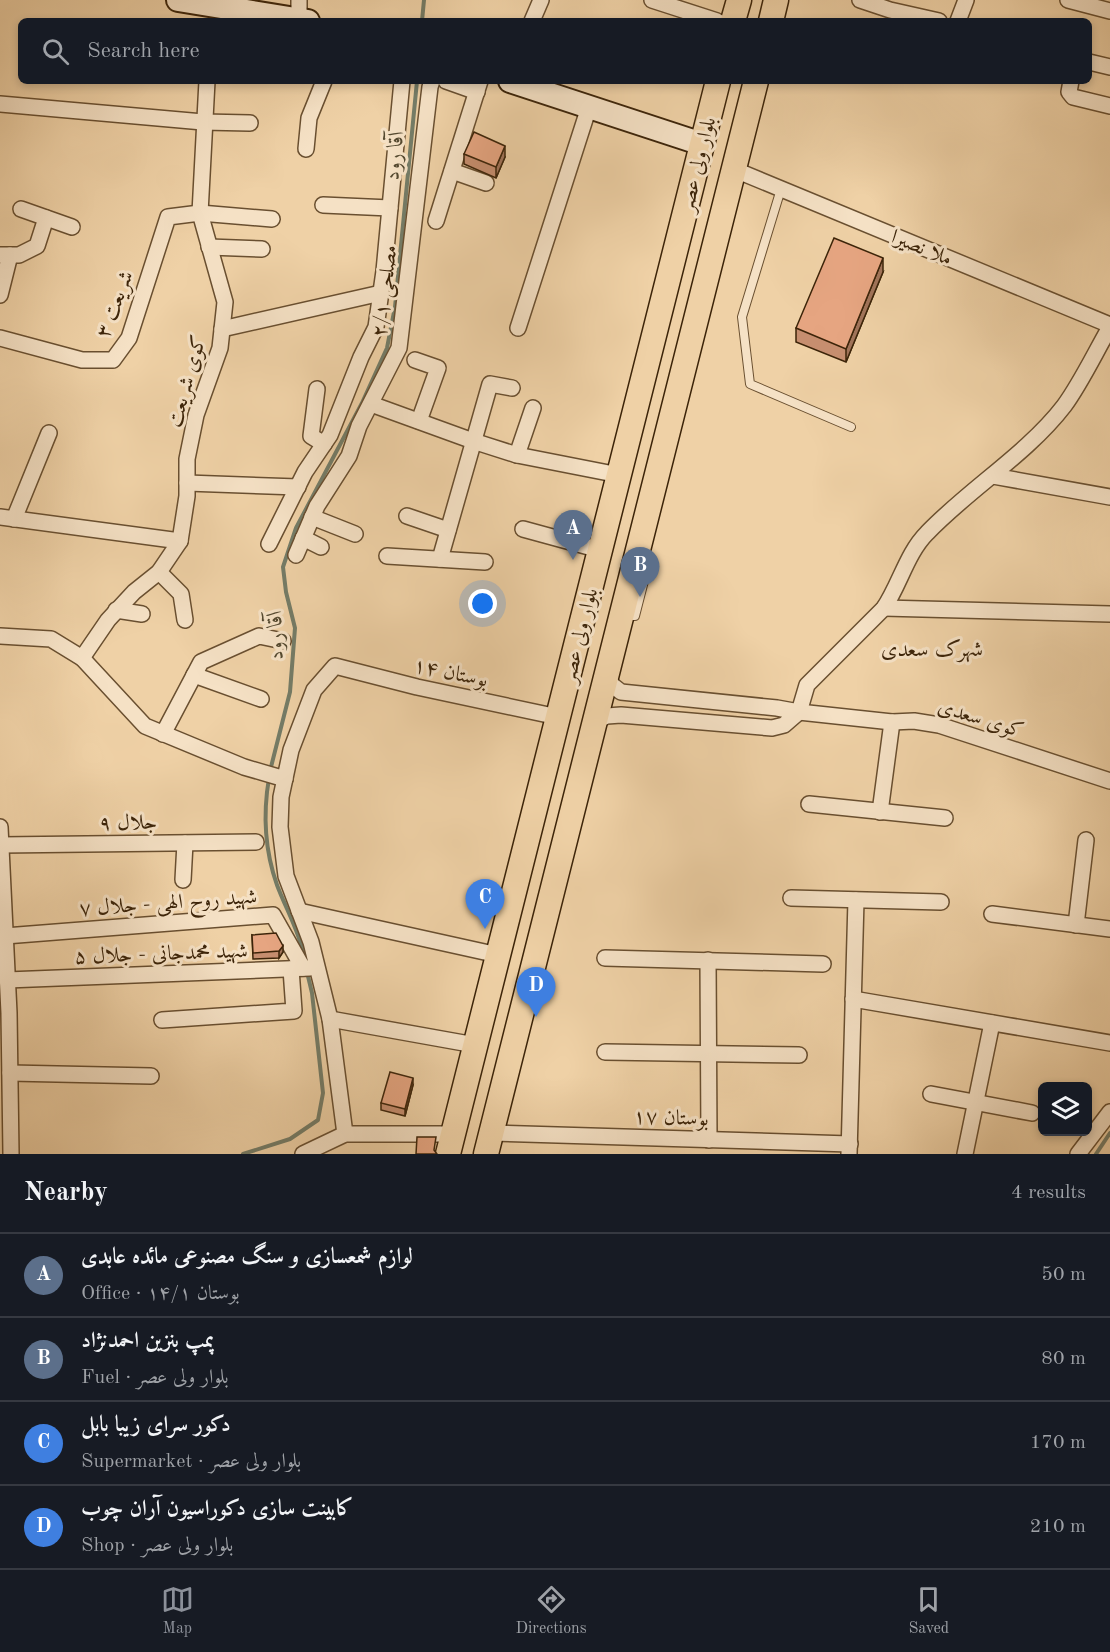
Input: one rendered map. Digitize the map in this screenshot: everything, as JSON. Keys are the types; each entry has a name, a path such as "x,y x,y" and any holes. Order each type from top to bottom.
{"main road":[{"path":"734,18 738,0"},
{"path":"772,18 776,0"},
{"name":"بلوار ولی عصر","path":"451,1144 717,84"},
{"name":"بلوار ولی عصر","path":"489,1143 755,84"},
{"path":"667,285 702,294"}],"street":[{"path":"178,0 213,9 302,13"},
{"path":"533,18 541,0"},
{"path":"652,0 708,18"},
{"path":"860,0 926,18"},
{"path":"959,18 966,0"},
{"path":"1068,0 1110,11"},
{"path":"1092,63 1110,67"},
{"name":"کوی شریعت","path":"82,658 116,610 159,572 180,541 187,496 187,459 196,415 220,348 225,302 200,213 207,84"},
{"path":"306,149 309,118 323,84"},
{"path":"269,544 304,472 330,435 361,357 376,327 402,84"},
{"name":"مصلحی ۲/۱","path":"296,555 317,506 349,456 359,426 399,348 431,84"},
{"path":"436,221 479,87 462,84"},
{"path":"519,84 702,144"},
{"path":"1071,84 1070,92 1073,97 1110,106"},
{"path":"0,104 203,122 250,123"},
{"path":"518,328 589,107"},
{"name":"ملا نصیرا","path":"733,169 1110,326"},
{"path":"452,171 486,183"},
{"path":"322,205 390,208"},
{"path":"21,210 72,227"},
{"path":"200,213 272,219"},
{"name":"شریعت ۳","path":"0,338 82,360 113,360 129,338 168,217 200,213"},
{"path":"0,295 5,255 19,255 37,246 46,218"},
{"path":"209,247 262,249"},
{"path":"222,329 381,293"},
{"path":"595,721 607,716 621,715 772,728 784,725 799,712 807,685 884,608 925,534 993,476 1064,405 1110,326"},
{"path":"415,360 438,368 419,421"},
{"path":"440,560 490,384 512,388"},
{"path":"317,389 311,436 324,444"},
{"path":"371,404 517,455 619,475"},
{"path":"517,455 533,408"},
{"path":"49,433 7,518 180,541"},
{"path":"993,476 1110,497"},
{"path":"187,483 298,487"},
{"path":"407,516 448,530"},
{"path":"312,517 355,534"},
{"path":"523,529 600,550"},
{"path":"303,538 321,547"},
{"path":"387,556 485,562"},
{"path":"159,572 181,594 184,620"},
{"path":"884,608 1110,614"},
{"path":"116,610 142,614"},
{"path":"0,636 51,639 82,658 145,726 244,768 285,779 281,797 280,827 286,876 311,942 294,1011 162,1020"},
{"path":"163,734 201,662 259,636 284,641"},
{"name":"بوستان ۱۴","path":"285,779 291,750 314,690 335,666 417,687 558,717"},
{"name":"کوی سعدی","path":"607,674 612,685 621,692 892,722 914,721 939,725 1110,781"},
{"path":"194,675 261,699"},
{"path":"880,812 892,722"},
{"path":"809,804 945,818"},
{"path":"0,827 7,980 4,1015 10,1073 11,1154"},
{"name":"جلال ۹","path":"0,836 184,843 256,842"},
{"path":"1076,925 1086,840"},
{"path":"183,880 184,843"},
{"path":"791,898 941,902"},
{"path":"849,1149 856,900"},
{"path":"299,911 498,955"},
{"path":"992,914 1110,929"},
{"name":"شهید روح الهی - جلال ۷","path":"5,936 273,915 304,968"},
{"path":"605,958 823,964"},
{"path":"708,960 709,1140"},
{"path":"304,968 330,1019 345,1134"},
{"name":"شهید محمدجانی - جلال ۵","path":"7,980 304,968"},
{"path":"853,999 1110,1043"},
{"path":"330,1019 475,1045"},
{"path":"965,1154 992,1023"},
{"path":"605,1053 799,1055"},
{"path":"10,1073 151,1076"},
{"path":"932,1094 1032,1113"},
{"path":"1078,1154 1110,1112"},
{"path":"303,1154 345,1134 451,1144"},
{"name":"بوستان ۱۷","path":"489,1143 709,1140 849,1149"}],"lane":[{"path":"781,189 742,317 750,384 851,427"}],"building":[{"path":"474,132 505,146 496,167 464,154"},
{"path":"834,238 883,258 846,349 796,328"},
{"path":"276,933 283,946 279,951 253,953 252,935"},
{"path":"390,1072 413,1078 405,1109 381,1103"},
{"path":"417,1137 436,1137 434,1150 437,1154 416,1154"}],"waterway":[{"name":"آقا رود","path":"422,18 424,0"},
{"name":"آقا رود","path":"270,771 290,692 295,628 286,592 283,567 296,528 362,403 387,348 395,307 417,84"},
{"name":"آقا رود","path":"269,778 266,818 270,859 277,885 296,929 304,956"},
{"name":"آقا رود","path":"243,1154 290,1139 318,1120 323,1093 312,993 307,972"},
{"path":"1096,1154 1110,1133"}],"place":[{"name":"لوازم شمعسازی و سنگ مصنوعی مائده عابدی","path":"573,560"},
{"name":"پمپ بنزین احمدنژاد","path":"640,597"},
{"name":"دکور سرای زیبا بابل","path":"485,929"},
{"name":"کابینت سازی دکوراسیون آران چوب","path":"536,1017"}],"district":[{"name":"شهرک سعدی","path":"932,648"}]}
